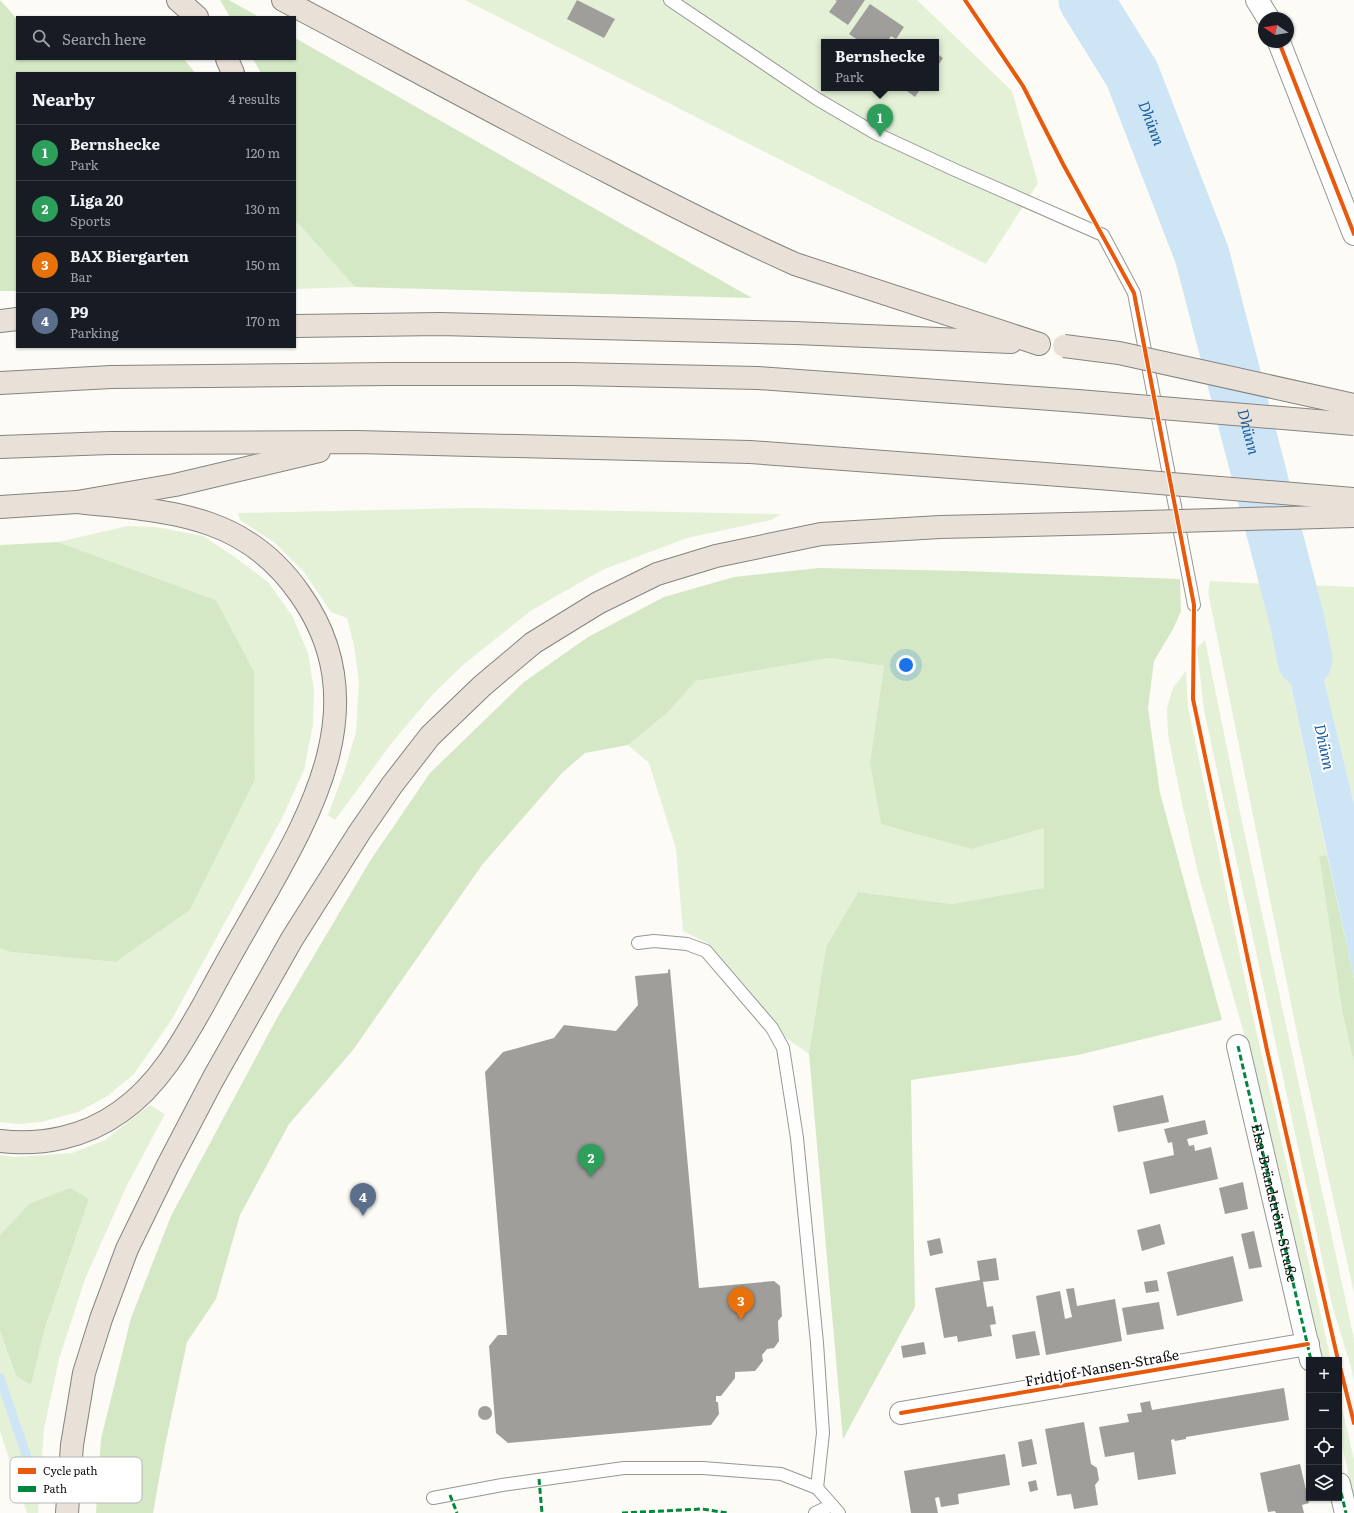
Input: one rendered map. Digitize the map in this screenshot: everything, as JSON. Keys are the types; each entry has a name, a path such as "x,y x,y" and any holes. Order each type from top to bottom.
{"highway":[{"path":"178,0 196,16"},
{"path":"283,0 574,154 774,255 795,264 1039,344"},
{"path":"227,60 233,72"},
{"path":"0,321 16,319"},
{"path":"296,326 440,324 795,333 1039,344 1119,353 1354,405"},
{"path":"0,328 16,329"},
{"path":"0,383 111,377 388,374 573,374 758,378 1078,401 1354,424"},
{"path":"0,447 118,443 357,442 750,452 1354,499"},
{"path":"0,507 77,502 175,485 357,442"},
{"path":"0,1141 41,1142 55,1140 88,1130 120,1112 157,1079 185,1037 300,829 312,804 324,772 333,732 335,697 333,679 326,647 320,631 314,616 296,588 266,556 246,541 225,530 194,518 170,513 77,502"},
{"path":"71,1457 84,1373 101,1319 127,1249 168,1165 213,1079 292,939 359,833 392,785 430,736 482,686 533,643 598,602 657,574 716,556 821,534 940,527 1354,516"},
{"path":"67,1513 68,1503"}],"street":[{"path":"1257,0 1264,12"},
{"path":"1281,48 1354,234"},
{"name":"Elsa-Brändström-Straße","path":"1238,1046 1309,1352"},
{"name":"Fridtjof-Nansen-Straße","path":"901,1413 1309,1352"},
{"path":"1342,1496 1346,1513"}],"lane":[{"path":"670,0 817,99 876,133 955,170 1102,235 1134,293 1194,605"},
{"path":"638,943 654,940 687,944 706,951 772,1028 783,1048 797,1138 817,1344 823,1433 817,1488"},
{"path":"433,1498 502,1485 624,1468 702,1468 782,1474 817,1488 836,1509"},
{"path":"815,1513 836,1509"}],"green space":[{"path":"0,0 16,18 16,60 185,60 194,72 16,72 16,291 0,291"},
{"path":"220,0 229,0 257,16 229,16"},
{"path":"465,0 917,0 1012,91 1038,183 986,264"},
{"path":"296,39 752,298 355,287 296,221 296,72 260,72 254,60 296,60"},
{"path":"296,221 355,287 296,289"},
{"path":"470,508 781,514 771,520 687,538 602,570 532,610 464,664 434,693 394,740 335,820 328,815 345,769 356,732 359,682 354,645 347,618 331,612 304,572 275,543 240,520 238,513"},
{"path":"128,526 156,527 203,536 232,555 268,582 293,617 308,653 314,689 313,725 304,770 283,816 172,1019 134,1074 106,1097 78,1112 41,1122 18,1124 0,1122 0,948 10,952 116,962 190,910 255,780 254,671 216,600 58,542"},
{"path":"58,542 216,600 254,671 255,780 190,910 116,962 10,952 0,948 0,545"},
{"path":"819,568 965,571 1180,579 1181,611 1173,629 1154,661 1148,708 1160,793 1222,1020 1078,1055 911,1080 915,1307 843,1439 809,1054 826,947 858,892 952,904 1044,888 1044,828 972,849 881,824 870,762 884,666 829,658 696,681 667,713 628,745 585,753 562,773 482,865 353,1050 289,1124 240,1215 216,1299 187,1342 165,1446 153,1513 96,1513 97,1503 142,1503 142,1457 100,1457 101,1439 131,1318 171,1216 277,1018 370,861 430,773 524,682 588,637 664,597 734,577"},
{"path":"1210,581 1269,584 1327,855 1319,856 1342,1010 1354,1063 1354,1293 1301,1053 1208,592"},
{"path":"1307,585 1354,587 1354,804 1321,667"},
{"path":"1205,640 1241,817 1354,1339 1354,1381 1332,1305 1204,710 1197,648"},
{"path":"829,658 884,666 870,762 972,849 1044,827 1044,888 952,904 858,892 826,947 809,1054 786,1038 707,943 683,931 676,849 649,763 628,745 667,713 696,681"},
{"path":"1186,671 1188,707 1249,999 1330,1357 1322,1357 1261,1093 1198,873 1168,735 1167,708 1173,688"},
{"path":"1327,855 1354,978 1354,1063 1342,1010 1319,856"},
{"path":"150,1105 165,1114 127,1185 85,1279 59,1359 44,1429 42,1457 10,1457 10,1461 0,1431 0,1331 16,1376 31,1385 45,1328 89,1199 29,1204 0,1235 0,1155 16,1157 72,1153 105,1140"},
{"path":"70,1188 89,1199 45,1328 31,1385 16,1376 0,1331 0,1235 29,1204"},
{"path":"1342,1407 1354,1460 1354,1498 1342,1445"},
{"path":"24,1503 39,1503 38,1513 27,1513"}],"water":[{"path":"1269,584 1307,585 1321,667 1354,804 1354,978"}],"building":[{"path":"577,0 615,19 604,38 567,19"},
{"path":"835,0 865,0 848,25 829,12 837,1"},
{"path":"870,4 904,27 896,39 891,36 889,39 856,39 849,34"},
{"path":"939,55 943,58 939,64"},
{"path":"907,91 919,91 915,97"},
{"path":"670,969 699,1288 774,1281 780,1286 782,1316 778,1321 779,1341 774,1348 767,1349 762,1355 763,1361 755,1371 735,1372 735,1378 721,1396 716,1396 719,1414 711,1425 508,1443 496,1433 489,1346 498,1335 507,1335 485,1072 503,1052 554,1038 564,1025 616,1031 638,1005 635,976 668,973 668,970"},
{"path":"1163,1095 1169,1122 1118,1132 1113,1106"},
{"path":"1205,1120 1208,1134 1187,1139 1189,1146 1194,1145 1195,1151 1211,1147 1218,1179 1150,1194 1143,1162 1174,1155 1172,1142 1168,1143 1164,1129"},
{"path":"1243,1182 1248,1209 1225,1214 1219,1188"},
{"path":"1160,1224 1165,1244 1142,1251 1137,1230"},
{"path":"1254,1231 1262,1267 1249,1269 1241,1234"},
{"path":"940,1238 943,1253 930,1256 927,1241"},
{"path":"1233,1256 1243,1301 1177,1316 1167,1272"},
{"path":"996,1258 999,1280 983,1282 987,1307 993,1306 996,1324 990,1325 992,1336 958,1342 957,1336 944,1338 935,1288 980,1280 977,1261"},
{"path":"1157,1280 1159,1291 1146,1293 1144,1282"},
{"path":"1074,1288 1077,1306 1115,1299 1122,1341 1046,1355 1036,1296 1060,1291 1065,1319 1072,1317 1066,1289"},
{"path":"1159,1302 1164,1329 1127,1335 1122,1308"},
{"path":"1035,1331 1040,1355 1016,1359 1012,1335"},
{"path":"924,1342 926,1354 903,1358 901,1346"},
{"path":"1284,1388 1289,1420 1186,1437 1186,1439 1175,1441 1174,1439 1171,1440 1176,1474 1138,1480 1134,1452 1105,1457 1099,1427 1129,1422 1127,1414 1142,1412 1140,1403 1150,1401 1152,1410"},
{"path":"485,1406 490,1408 492,1413 490,1418 485,1420 480,1418 478,1413 480,1408"},
{"path":"1084,1422 1091,1464 1097,1468 1099,1480 1095,1485 1098,1505 1074,1509 1071,1494 1057,1496 1045,1429"},
{"path":"1032,1439 1037,1464 1022,1467 1018,1442"},
{"path":"1005,1454 1010,1485 958,1494 959,1504 941,1507 939,1497 935,1498 938,1513 911,1513 904,1471"},
{"path":"1300,1464 1306,1490 1306,1501 1309,1501 1309,1503 1302,1505 1304,1513 1268,1512 1260,1473"},
{"path":"1036,1480 1038,1490 1030,1492 1028,1482"}],"waterway":[{"name":"Dhünn","path":"1086,0 1132,74 1202,255 1297,620 1305,660"},
{"path":"0,1378 27,1457"}],"marked path":[{"path":"1238,1046 1310,1357"},
{"path":"539,1479 542,1513"},
{"path":"450,1495 457,1513"},
{"path":"1342,1496 1346,1513"},
{"path":"622,1513 702,1509 728,1513"}],"cycle path":[{"path":"965,0 1023,86 1063,164 1134,293 1194,605 1193,699 1267,1050 1337,1357"},
{"path":"1281,48 1354,234"},
{"path":"901,1413 1308,1344"},
{"path":"1342,1375 1354,1423"}],"place":[{"name":"Bernshecke","path":"880,137"},
{"name":"Liga 20","path":"591,1177"},
{"name":"P9","path":"363,1216"},
{"name":"BAX Biergarten","path":"741,1320"}]}
